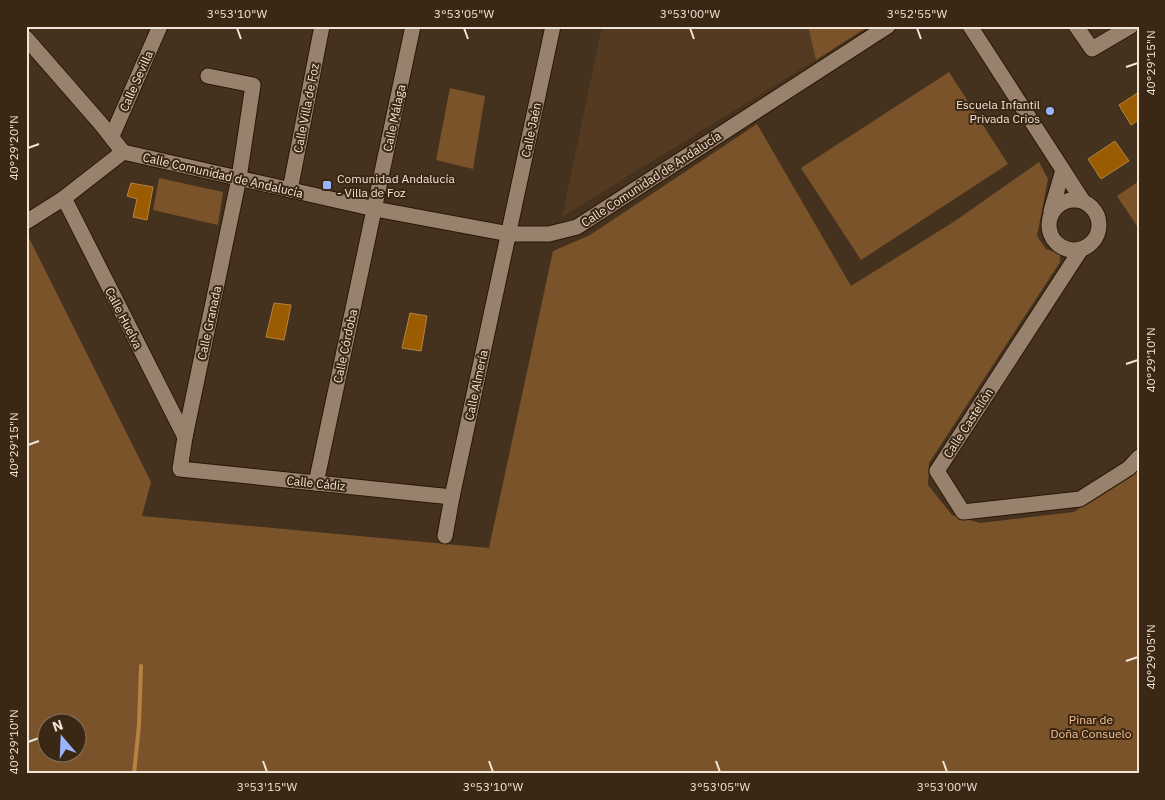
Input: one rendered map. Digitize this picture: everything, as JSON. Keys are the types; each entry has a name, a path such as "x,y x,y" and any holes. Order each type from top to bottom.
{"street":[{"name":"Calle Sevilla","path":"112,136 160,26"},
{"name":"Calle Villa de Foz","path":"290,190 322,26"},
{"name":"Calle Málaga","path":"375,209 413,26"},
{"name":"Calle Jaén","path":"509,234 553,26"},
{"name":"Calle Comunidad de Andalucía","path":"123,152 375,209 509,234 549,234 576,227 888,26"},
{"path":"970,26 1083,201"},
{"path":"1076,26 1092,49 1132,26"},
{"path":"26,38 112,136 123,152 64,198 26,222"},
{"name":"Calle Granada","path":"180,469 239,178 254,84 208,76"},
{"path":"1050,214 1062,202 1073,199 1083,201 1093,207 1099,218 1099,233 1093,243 1080,251 1065,250 1052,239 1048,228 1050,214 1063,170"},
{"name":"Calle Huelva","path":"64,198 185,437"},
{"name":"Calle Córdoba","path":"316,483 375,209"},
{"name":"Calle Almería","path":"445,536 509,234"},
{"name":"Calle Castellón","path":"1080,251 936,471 963,512 1080,499 1129,468 1139,457"},
{"name":"Calle Cádiz","path":"180,469 452,497"}],"shaded area":[{"path":"602,26 808,26 816,60 562,217"},
{"path":"1139,92 1139,120 1131,125 1119,105"},
{"path":"1115,141 1129,161 1101,179 1088,159"},
{"path":"131,183 153,187 147,220 133,217 137,199 127,196"},
{"path":"274,303 291,305 284,340 266,337"},
{"path":"410,313 427,316 421,351 402,348"}],"green space":[{"path":"808,26 869,26 816,60"},
{"path":"949,72 1008,164 861,260 801,168"},
{"path":"450,88 485,96 473,169 436,160"},
{"name":"Pinar de Doña Consuelo","path":"757,124 851,286 955,221 1039,162 1048,179 1037,236 1046,249 1060,254 1060,262 929,463 928,485 952,515 980,523 1074,512 1139,468 1139,774 26,774 26,237 28,236 151,482 142,516 489,548 553,251 590,235"},
{"path":"159,178 223,192 218,225 153,210"},
{"path":"1139,181 1139,229 1117,196"}],"waterway":[{"path":"134,774 139,725 141,666"}],"place":[{"name":"Escuela Infantil Privada Crios","path":"1050,111"},
{"name":"Comunidad Andalucía - Villa de Foz","path":"327,185"}]}
